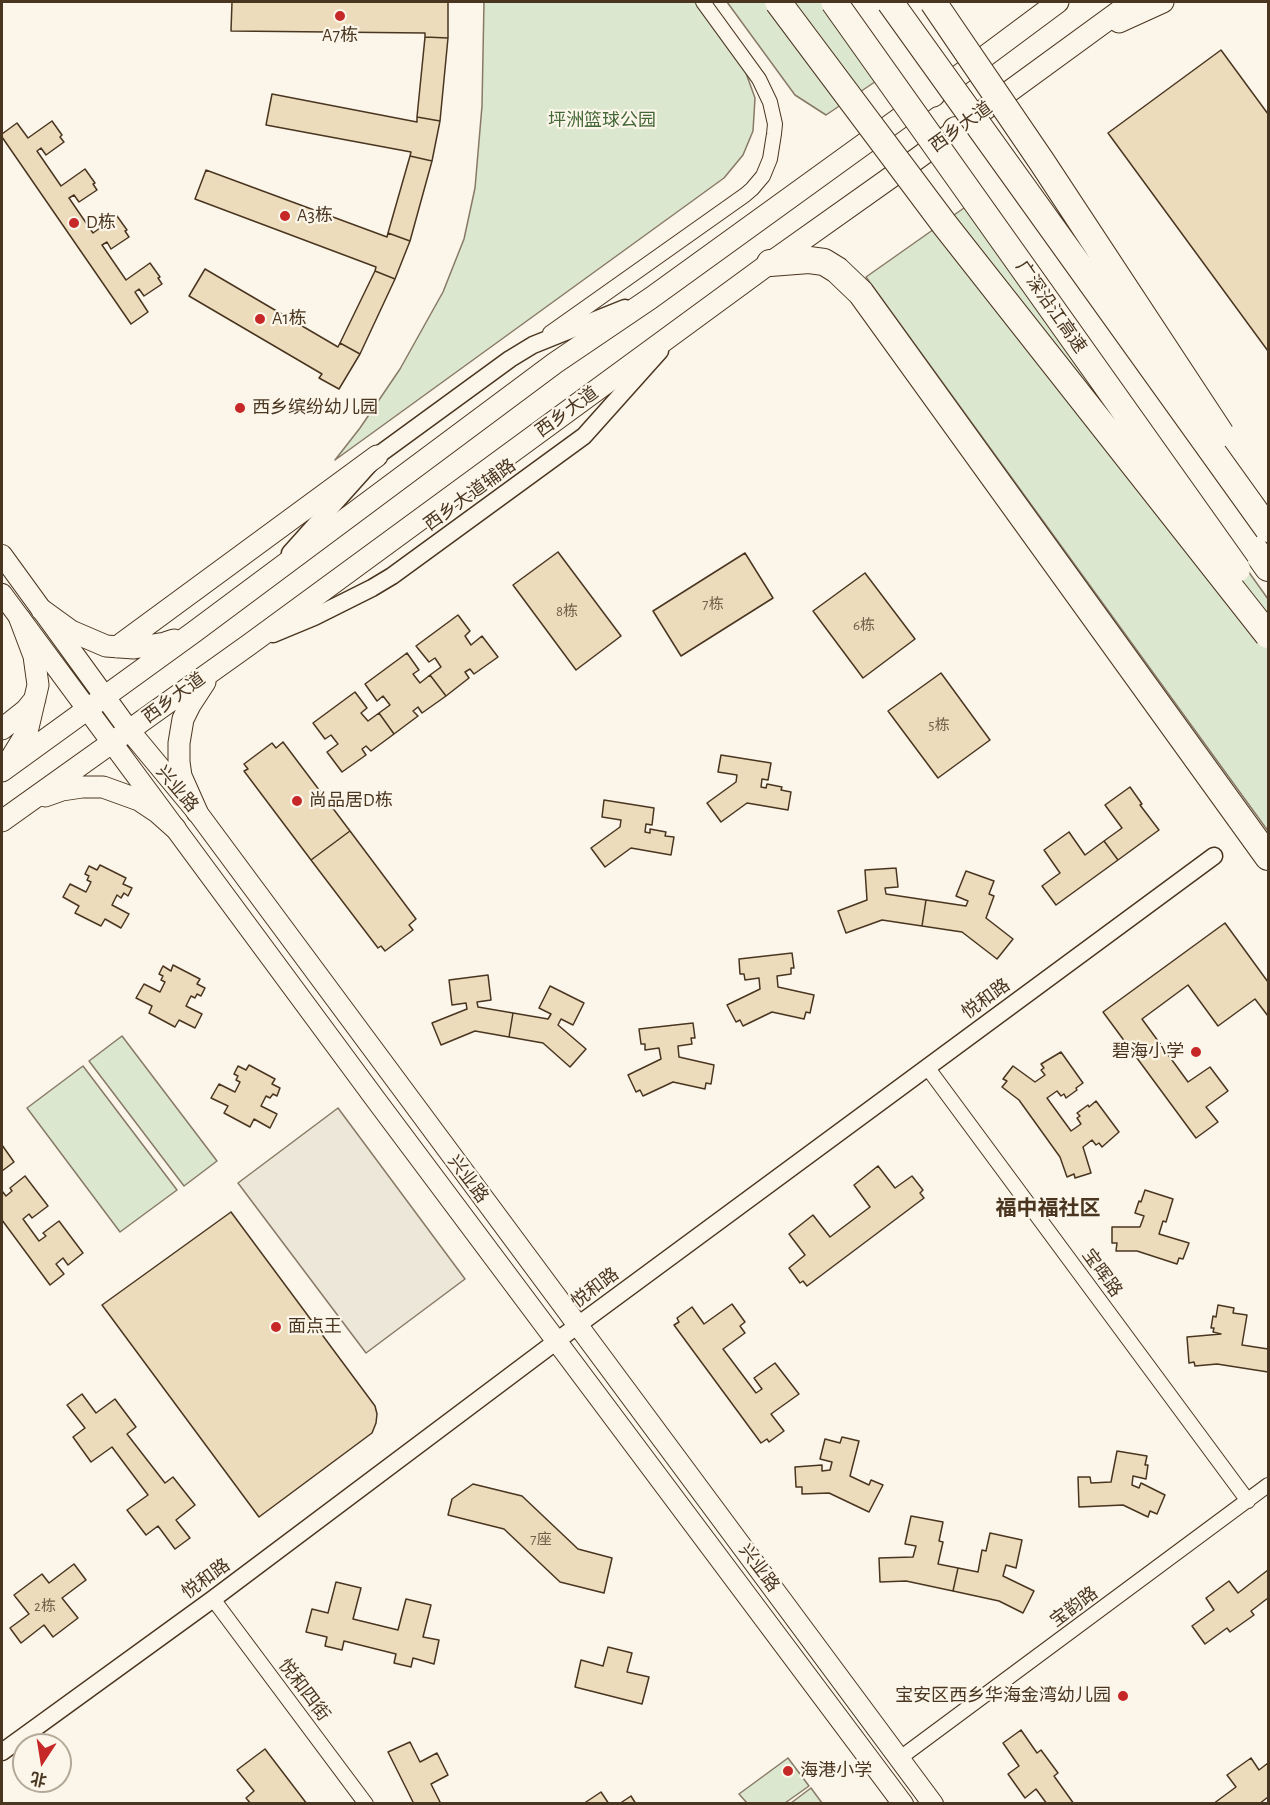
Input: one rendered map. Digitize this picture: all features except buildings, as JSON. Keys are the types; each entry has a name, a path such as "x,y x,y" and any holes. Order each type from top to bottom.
{"highway":[{"path":"778,2 945,225 1269,634"},
{"name":"广深沿江高速","path":"834,2 1269,613"},
{"path":"860,2 932,94"},
{"path":"890,2 1269,529"},
{"path":"933,2 1042,162 1269,507"},
{"path":"956,130 1269,568"},
{"path":"770,263 801,260 824,262 837,270 861,293 1269,857"}],"main road":[{"path":"2,770 194,632 555,363 651,298 1058,2"},
{"name":"西乡大道","path":"2,821 250,644 770,263 1132,2"},
{"path":"1078,41 1162,2"},
{"path":"117,647 377,456"},
{"name":"兴业路","path":"2,555 129,730 197,812 933,1803"},
{"name":"兴业路","path":"2,594 903,1803"},
{"path":"42,610 71,632 117,647 134,648 165,643 194,632"},
{"path":"2,770 27,732 38,685 34,656 20,620"},
{"path":"197,812 181,776 180,732 183,719 198,690 220,665"},
{"path":"2,729 26,710 36,698"},
{"path":"27,802 62,790 103,787 139,800 175,828"}],"street":[{"path":"272,572 377,456 510,359 753,189 763,176 770,159 775,124 773,111 759,79 703,2"},
{"path":"533,345 651,298"},
{"name":"西乡大道辅路","path":"250,644 314,616 392,576 584,436 679,330"},
{"name":"悦和路","path":"2,1752 213,1599 578,1325 1214,856"},
{"name":"宝晖路","path":"927,1066 1248,1501"},
{"name":"宝韵路","path":"900,1758 1269,1485"},
{"name":"悦和四街","path":"213,1599 366,1803"}],"green space":[{"name":"坪洲篮球公园","path":"484,2 701,2 738,51 755,98 753,131 743,155 724,178 335,460 400,369 443,292 464,239 475,188 482,106"},
{"path":"727,2 842,2 891,71 826,115 795,95"},
{"path":"981,196 1268,599 1268,831 866,277"},
{"path":"122,1036 217,1161 184,1186 89,1061"},
{"path":"83,1066 177,1190 120,1232 27,1108"},
{"path":"788,1758 809,1786 785,1803 747,1803 739,1794"},
{"path":"811,1788 822,1803 791,1803"}],"shaded area":[{"path":"338,1108 465,1279 366,1353 238,1183"}],"place":[{"name":"A7栋","path":"340,16"},
{"name":"A3栋","path":"285,216"},
{"name":"D栋","path":"74,223"},
{"name":"A1栋","path":"260,319"},
{"name":"西乡缤纷幼儿园","path":"240,408"},
{"name":"尚品居D栋","path":"297,801"},
{"name":"碧海小学","path":"1196,1052"},
{"name":"面点王","path":"276,1327"},
{"name":"宝安区西乡华海金湾幼儿园","path":"1123,1696"},
{"name":"海港小学","path":"788,1771"}],"district":[{"name":"福中福社区","path":"1048,1209"}]}
